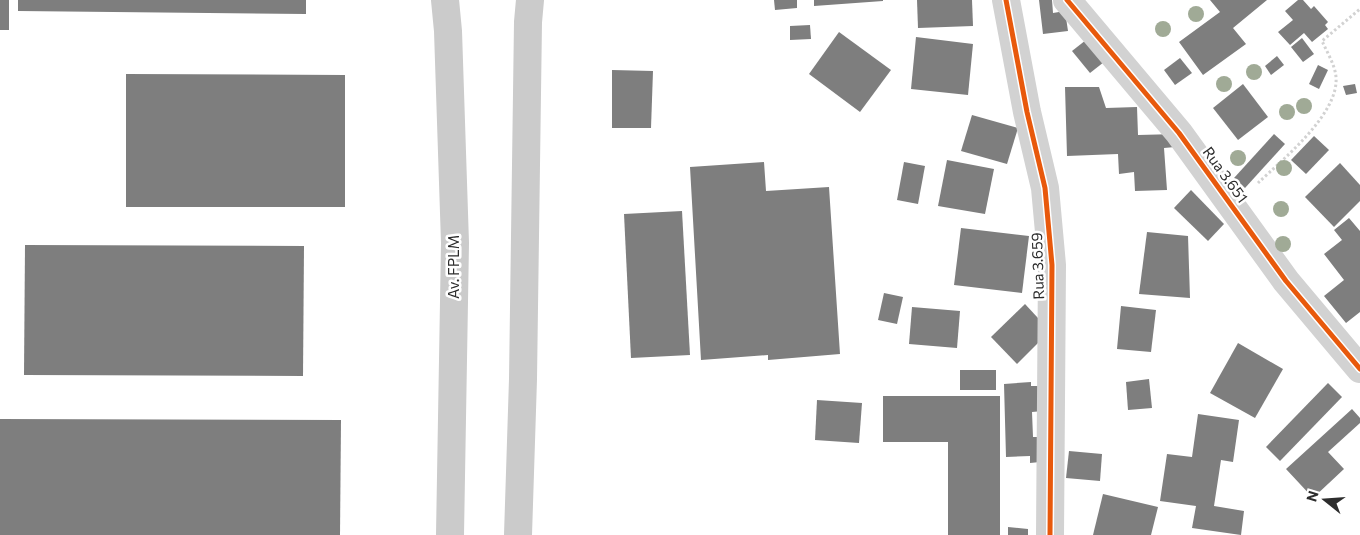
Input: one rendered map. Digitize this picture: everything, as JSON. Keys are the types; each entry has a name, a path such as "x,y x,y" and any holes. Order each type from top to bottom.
{"main road":[{"name":"Av. FPLM","path":"445,0 448,31 455,243 450,535"},
{"path":"518,535 523,379 528,22 530,0"}],"street":[{"name":"Rua 3.659","path":"1006,0 1027,112 1046,188 1052,265 1050,535"},
{"name":"Rua 3.651","path":"1067,0 1179,133 1286,281 1360,369"}],"path":[{"path":"1233,207 1300,143 1327,110 1335,94 1336,76 1322,41 1360,8"}],"building":[{"path":"0,0 9,0 9,30 0,30"},
{"path":"18,0 306,0 306,14 18,11"},
{"path":"774,0 797,0 797,8 775,10"},
{"path":"814,0 883,0 883,1 814,6"},
{"path":"917,0 972,0 973,26 918,28"},
{"path":"1039,0 1052,0 1053,13 1065,11 1068,31 1043,34"},
{"path":"1210,0 1267,0 1233,28 1246,44 1203,75 1179,42 1220,12"},
{"path":"1298,0 1303,0 1311,9 1314,6 1328,22 1325,25 1328,29 1312,42 1304,33 1290,45 1278,32 1293,20 1285,11"},
{"path":"810,25 811,39 790,40 790,26"},
{"path":"839,32 891,70 860,112 809,74"},
{"path":"916,37 973,44 968,95 911,89"},
{"path":"1302,38 1314,54 1303,62 1291,47"},
{"path":"1086,40 1104,62 1090,73 1072,51"},
{"path":"1277,56 1284,65 1271,75 1265,66"},
{"path":"1180,58 1192,73 1175,85 1164,70"},
{"path":"1318,65 1328,70 1319,89 1309,84"},
{"path":"612,70 653,71 651,128 612,128"},
{"path":"126,74 345,75 345,207 126,207"},
{"path":"1243,84 1268,117 1238,140 1213,108"},
{"path":"1355,84 1357,93 1346,95 1343,86"},
{"path":"1065,87 1099,87 1106,108 1137,107 1138,135 1177,134 1175,147 1164,148 1167,190 1135,191 1134,172 1119,174 1118,154 1067,156"},
{"path":"972,115 1018,128 1007,164 961,151"},
{"path":"1274,134 1285,144 1245,188 1234,178"},
{"path":"1314,136 1329,150 1306,174 1291,160"},
{"path":"947,160 994,169 985,214 938,206"},
{"path":"764,162 766,191 829,187 840,354 768,360 768,355 701,360 690,167"},
{"path":"904,162 925,166 918,204 897,200"},
{"path":"1340,163 1360,185 1360,201 1334,227 1305,197"},
{"path":"1191,190 1224,224 1208,241 1174,208"},
{"path":"682,211 690,355 631,358 624,214"},
{"path":"1349,218 1360,231 1360,312 1346,323 1324,296 1344,280 1324,254 1342,240 1334,230"},
{"path":"961,228 1029,236 1022,293 954,285"},
{"path":"1147,232 1188,236 1190,298 1139,294"},
{"path":"25,245 304,246 303,376 24,375"},
{"path":"884,293 903,297 897,324 878,320"},
{"path":"1025,304 1050,331 1017,364 991,337"},
{"path":"1121,306 1156,310 1151,352 1117,349"},
{"path":"912,307 960,311 957,348 909,344"},
{"path":"1238,343 1283,369 1255,418 1210,393"},
{"path":"960,370 996,370 996,390 960,390"},
{"path":"1149,379 1152,408 1128,410 1126,382"},
{"path":"1031,382 1031,386 1042,386 1043,411 1032,412 1033,437 1039,437 1040,462 1030,463 1030,456 1006,457 1004,384"},
{"path":"1328,383 1342,397 1280,461 1266,447"},
{"path":"883,396 1000,396 1000,535 948,535 948,442 883,442"},
{"path":"817,400 862,403 859,443 815,440"},
{"path":"1352,409 1360,418 1360,423 1328,452 1344,469 1313,498 1286,469"},
{"path":"1198,414 1239,420 1233,462 1221,460 1214,506 1244,511 1241,535 1192,528 1196,506 1160,501 1167,454 1192,457"},
{"path":"0,419 341,420 340,535 0,535"},
{"path":"1069,451 1102,454 1100,481 1066,478"},
{"path":"1103,494 1158,507 1151,535 1093,535"},
{"path":"1008,527 1028,529 1028,535 1008,535"}],"cycle path":[{"path":"1006,0 1027,112 1045,188 1052,265 1050,535"},
{"path":"1067,0 1179,133 1286,281 1360,369"}]}
